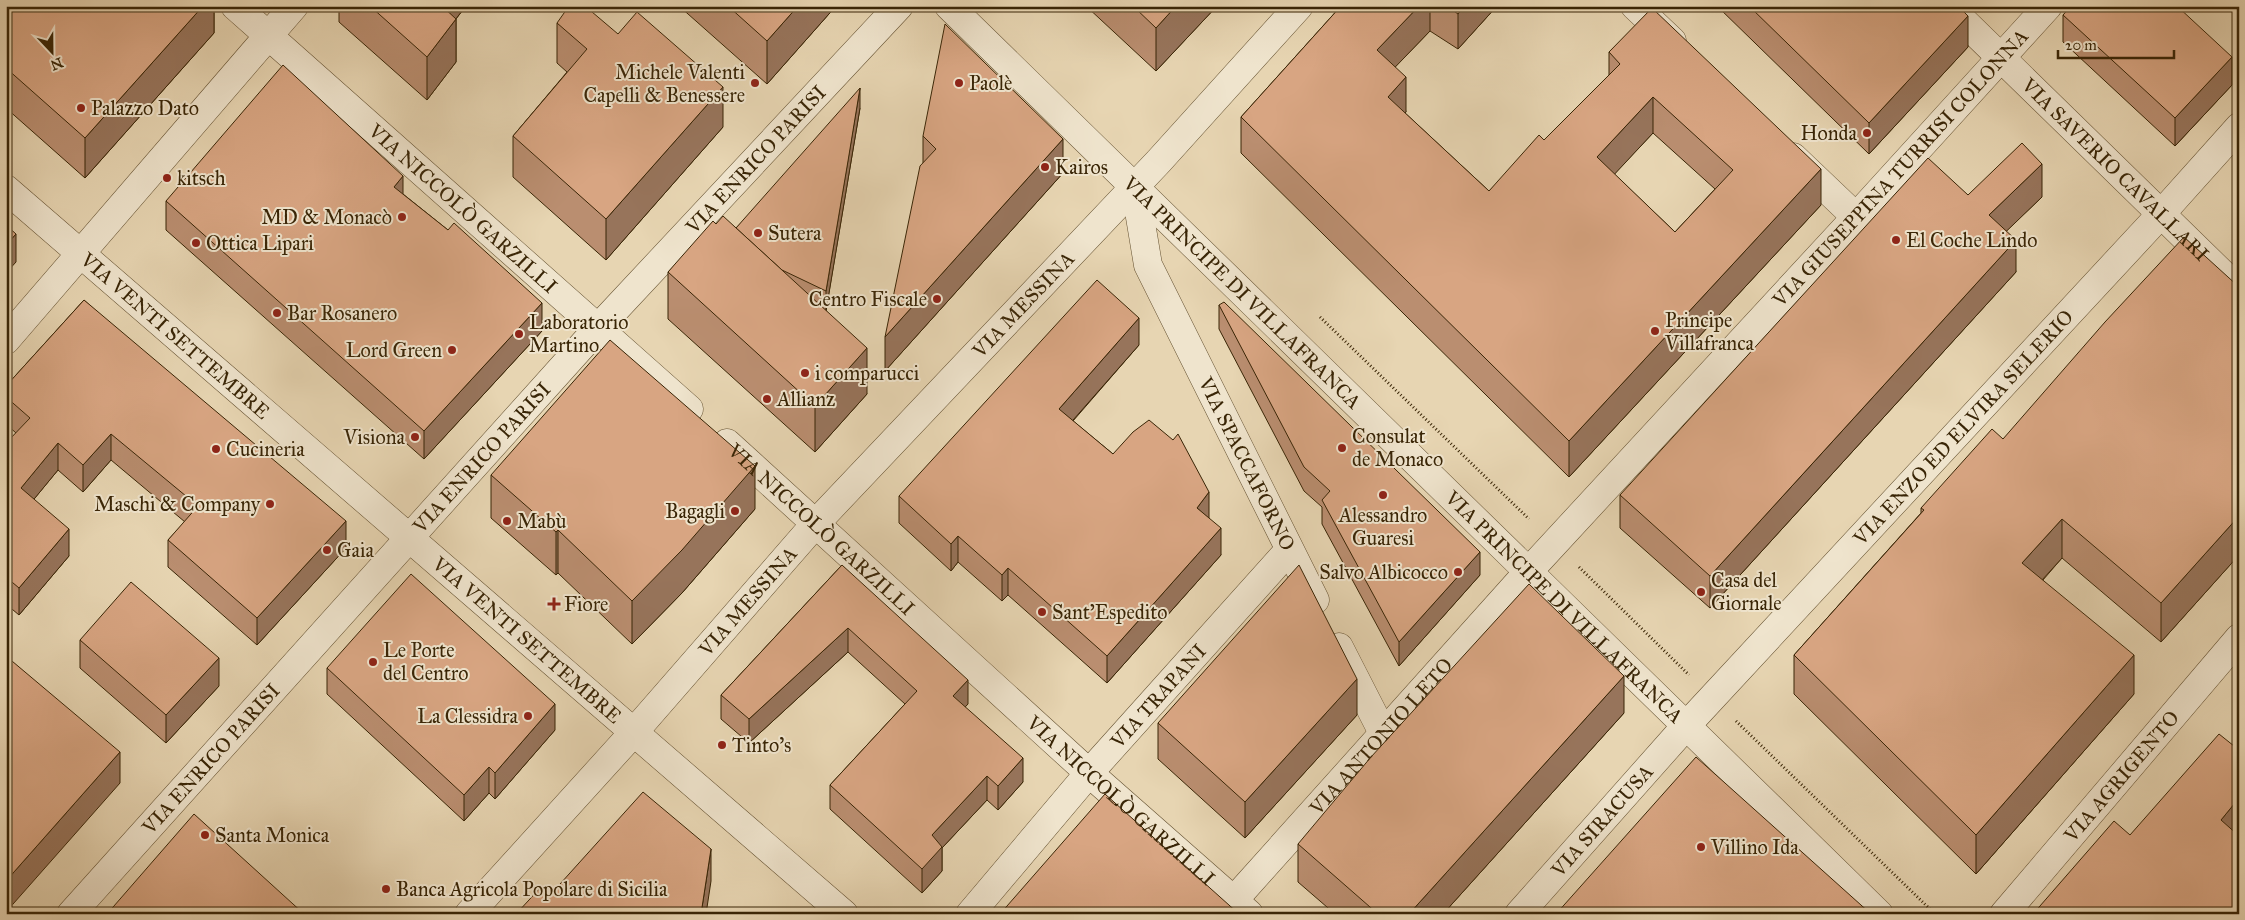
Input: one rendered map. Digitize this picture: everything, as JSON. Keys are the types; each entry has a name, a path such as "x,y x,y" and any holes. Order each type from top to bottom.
{"street":[{"name":"VIA NICCOLÒ GARZILLI","path":"234,6 598,328 816,523 1089,773 1242,907"},
{"path":"6,340 294,6"},
{"name":"VIA ENRICO PARISI","path":"71,914 408,536 598,328 899,6"},
{"name":"VIA PRINCIPE DI VILLAFRANCA","path":"949,6 1879,914"},
{"name":"VIA MESSINA","path":"469,914 634,732 816,523 1135,187 1299,6"},
{"path":"1635,6 1692,61"},
{"name":"VIA SAVERIO CAVALLARI","path":"1948,6 2239,290"},
{"name":"VIA GIUSEPPINA TURRISI COLONNA","path":"1528,572 1856,218 2048,6"},
{"name":"VIA ENZO ED ELVIRA SELERIO","path":"1685,726 2239,128"},
{"path":"1778,142 1856,218"},
{"name":"VIA SPACCAFORNO","path":"1135,187 1148,265 1289,550 1383,733"},
{"name":"VIA VENTI SETTEMBRE","path":"6,189 844,914"},
{"name":"VIA TRAPANI","path":"970,914 1089,773 1289,550"},
{"name":"VIA ANTONIO LETO","path":"1242,907 1383,733 1528,572"},
{"name":"VIA AGRIGENTO","path":"2004,914 2239,638"},
{"name":"VIA SIRACUSA","path":"1519,914 1685,726"}],"path":[{"path":"1314,311 1935,914"}],"building":[{"path":"6,6 203,6 85,138 6,68"},
{"path":"370,6 442,6 456,19 427,57"},
{"path":"569,6 585,6 618,34 637,12 723,87 606,219 513,136 587,49 557,23"},
{"path":"728,6 798,6 767,41"},
{"path":"1133,6 1176,6 1156,28"},
{"path":"1341,6 1419,6 1377,50 1406,77 1388,97 1489,191 1539,135 1544,140 1620,64 1609,52 1652,8 1821,169 1569,441 1241,117","holes":["1653,97 1733,170 1675,232 1597,157"]},
{"path":"1447,6 1464,6 1458,14"},
{"path":"1749,6 1958,6 1968,16 1869,123"},
{"path":"2071,6 2177,6 2232,57 2175,118 2063,15"},
{"path":"945,24 1063,139 885,337 920,166 936,149 923,136"},
{"path":"283,65 403,176 394,187 448,230 454,223 542,303 424,431 166,201"},
{"path":"860,88 826,291 782,270 736,228"},
{"path":"2022,143 2042,164 1989,215 2016,240 1710,576 1620,495 1928,158 1968,195"},
{"path":"723,216 867,348 815,406 668,272 713,221 716,224"},
{"path":"6,225 16,234 6,245"},
{"path":"2184,237 2239,287 2239,516 2161,603 2062,519 2022,563 2134,655 1976,835 1794,655 1924,510 1921,508 1992,429 2003,439 2105,322"},
{"path":"1097,280 1139,318 1059,409 1113,454 1133,432 1149,420 1173,440 1178,434 1209,492 1197,508 1221,528 1107,656 1008,568 1002,575 958,536 951,544 899,496"},
{"path":"84,300 346,521 257,618 168,540 198,506 111,434 83,465 58,443 21,488 69,529 19,588 6,577 6,443 30,418 6,397 6,386"},
{"path":"1224,302 1480,552 1399,642 1322,500 1330,491 1304,467 1219,305"},
{"path":"610,340 755,466 682,550 632,601 558,530 556,532 491,475"},
{"path":"842,565 968,680 953,696 1023,758 998,786 987,776 932,835 942,847 922,869 830,785 917,691 848,628 749,719 721,695"},
{"path":"1299,565 1357,679 1245,802 1158,723"},
{"path":"411,574 555,704 495,773 489,767 464,795 327,668"},
{"path":"131,582 219,658 166,715 80,640"},
{"path":"1529,584 1624,676 1409,914 1378,914 1298,844 1371,757"},
{"path":"6,656 120,752 6,881"},
{"path":"2219,734 2239,750 2239,798 2221,820 2239,836 2239,914 2033,914 2114,821 2130,835"},
{"path":"1696,757 1871,914 1556,914"},
{"path":"643,792 711,849 701,914 516,914 542,886 551,894"},
{"path":"1105,794 1239,914 1000,914"},
{"path":"194,814 304,914 107,914"}],"place":[{"name":"Michele Valenti Capelli & Benessere","path":"755,83"},
{"name":"Paolè","path":"959,83"},
{"name":"Palazzo Dato","path":"81,108"},
{"name":"Honda","path":"1867,133"},
{"name":"Kairos","path":"1045,167"},
{"name":"kitsch","path":"167,178"},
{"name":"MD & Monacò","path":"402,217"},
{"name":"Sutera","path":"758,233"},
{"name":"El Coche Lindo","path":"1896,240"},
{"name":"Ottica Lipari","path":"196,243"},
{"name":"Centro Fiscale","path":"937,299"},
{"name":"Bar Rosanero","path":"277,313"},
{"name":"Principe Villafranca","path":"1655,331"},
{"name":"Laboratorio Martino","path":"519,334"},
{"name":"Lord Green","path":"452,350"},
{"name":"i comparucci","path":"805,373"},
{"name":"Allianz","path":"767,399"},
{"name":"Visiona","path":"415,437"},
{"name":"Consulat de Monaco","path":"1342,448"},
{"name":"Cucineria","path":"216,449"},
{"name":"Alessandro Guaresi","path":"1383,495"},
{"name":"Maschi & Company","path":"270,504"},
{"name":"Bagagli","path":"735,511"},
{"name":"Mabù","path":"507,521"},
{"name":"Gaia","path":"327,550"},
{"name":"Salvo Albicocco","path":"1458,572"},
{"name":"Casa del Giornale","path":"1701,592"},
{"name":"Fiore","path":"554,604"},
{"name":"Sant'Espedito","path":"1042,612"},
{"name":"Le Porte del Centro","path":"373,662"},
{"name":"La Clessidra","path":"528,716"},
{"name":"Tinto's","path":"722,745"},
{"name":"Santa Monica","path":"205,835"},
{"name":"Villino Ida","path":"1701,847"},
{"name":"Banca Agricola Popolare di Sicilia","path":"386,889"}]}
